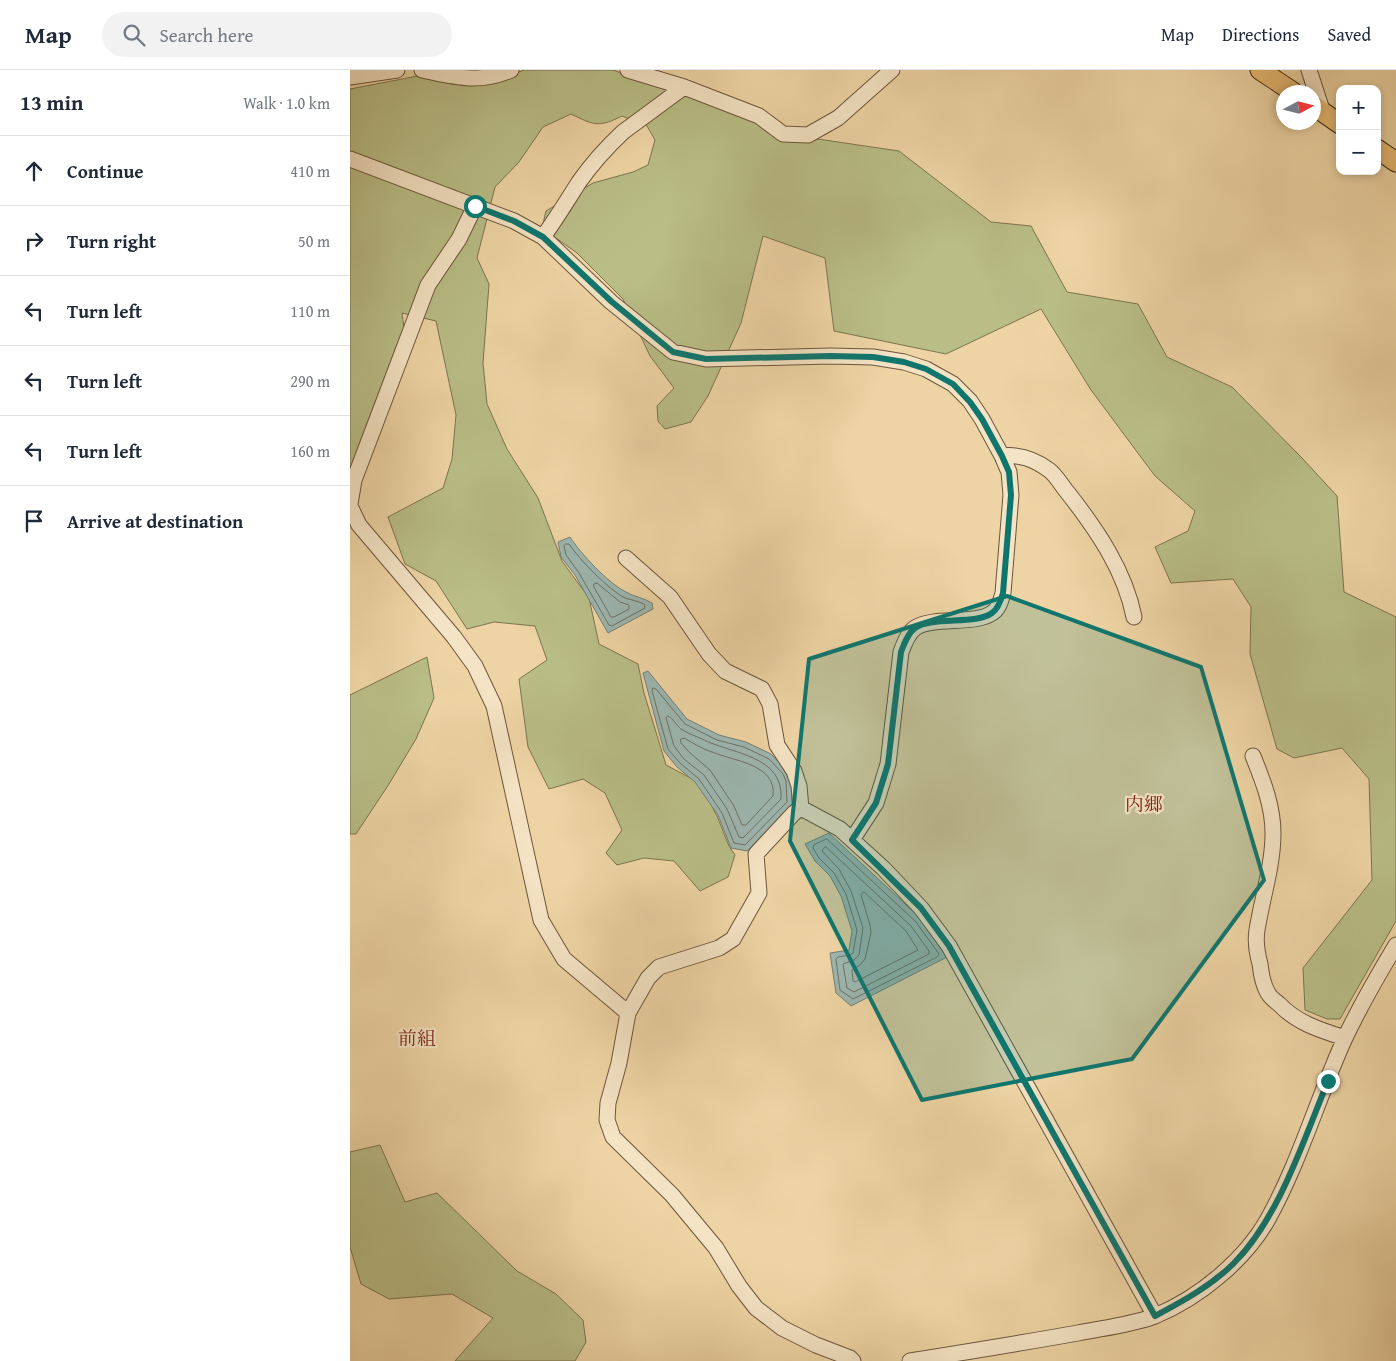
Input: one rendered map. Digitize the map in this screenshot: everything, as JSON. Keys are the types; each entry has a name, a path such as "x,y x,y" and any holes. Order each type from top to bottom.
{"main road":[{"path":"1260,70 1282,85"},
{"path":"1321,112 1336,121"},
{"path":"1381,152 1396,162"}],"street":[{"path":"350,77 398,70"},
{"path":"422,70 465,79 482,79 511,70"},
{"path":"628,70 684,87 760,116 783,134 808,135 838,118 892,70"},
{"path":"1309,70 1312,85"},
{"path":"543,237 566,205 580,181 614,141 623,132 684,87"},
{"path":"350,159 514,221 543,237 612,302 673,352 706,359 830,356 873,357 904,362 926,369 953,384 970,402 982,419 1009,472 1011,495 1003,593 999,606 992,613 983,617 926,624 915,628 908,637 901,652 888,764 876,803 852,840"},
{"path":"475,206 459,238 428,285 354,480 350,505 360,525 454,637 475,666 494,706 541,920 564,959 628,1013"},
{"path":"1002,456 1012,455 1028,458 1051,471 1081,510 1121,575 1131,601 1134,618"},
{"path":"626,558 670,597 709,654 725,671 762,688 770,704 777,746 794,771 800,786 801,808"},
{"path":"1253,756 1266,788 1273,831 1272,857 1257,933 1256,948 1268,993 1298,1020 1314,1028 1345,1038"},
{"path":"801,808 840,829 852,840 921,908 949,946 1155,1316"},
{"path":"801,808 794,813 756,854 759,893 733,938 719,948 659,967 648,978 628,1013 606,1120 613,1136 672,1194 716,1248 739,1286 756,1308 782,1328 816,1346 850,1358 853,1361"},
{"path":"910,1361 1083,1332 1155,1316 1182,1302 1234,1264 1268,1220 1296,1158 1345,1038 1396,945"}],"highlighted area":[{"path":"1007,596 1201,667 1264,880 1132,1059 922,1100 790,841 809,659"}],"green space":[{"path":"524,70 613,70 804,137 899,151 991,222 1031,226 1067,292 1138,304 1167,357 1232,387 1337,496 1344,592 1396,617 1396,921 1340,1019 1327,1019 1305,1010 1303,968 1372,880 1369,779 1342,748 1294,758 1277,749 1250,654 1251,607 1233,579 1171,583 1155,547 1188,531 1195,511 1155,476 1091,390 1041,309 946,354 834,331 825,258 763,236 741,323 708,396 691,422 665,429 658,421 657,406 674,388 650,356 623,299 577,253 542,228 546,211 593,183 633,172 648,165 655,140 647,126 622,116 596,124 571,114 543,127 519,162 495,187 477,258 489,284 483,363 487,404 507,449 538,498 562,561 589,598 599,644 638,664 644,693 666,765 700,783 717,816 729,846 735,855 728,877 700,891 674,861 644,858 617,865 606,853 622,830 605,793 583,779 549,789 528,747 519,679 547,660 535,626 494,622 467,629 436,581 405,564 388,517 443,488 452,459 456,415 436,321 402,313 406,342 350,493 350,89 423,75 497,80"},
{"path":"427,657 434,698 416,739 389,784 356,834 350,834 350,695"},
{"path":"380,1145 405,1202 437,1193 517,1271 556,1294 583,1320 586,1342 575,1361 455,1361 493,1318 452,1294 389,1299 361,1284 350,1247 350,1152"}],"water":[{"path":"570,537 603,575 626,592 652,603 653,609 608,633 575,575 561,557 558,542"},
{"path":"648,671 687,719 719,735 746,742 771,754 787,771 791,780 792,804 747,851 731,848 718,815 695,782 677,767 664,751 643,673"},
{"path":"829,833 920,918 947,957 851,1006 836,993 830,953 849,950 852,931 841,896 830,876 815,861 805,844"}],"district":[{"name":"内郷","path":"1144,804"},
{"name":"前組","path":"417,1038"}],"route":[{"path":"475,206 514,221 543,237 612,302 673,352 706,359 830,356 873,357 904,362 926,369 953,384 970,402 982,419 1009,472 1011,495 1003,593 999,606 992,613 983,617 926,624 915,628 908,637 901,652 888,764 876,803 852,840 883,868 921,908 949,946 1155,1316 1182,1302 1209,1284 1234,1264 1251,1244 1268,1220 1328,1081"}]}
